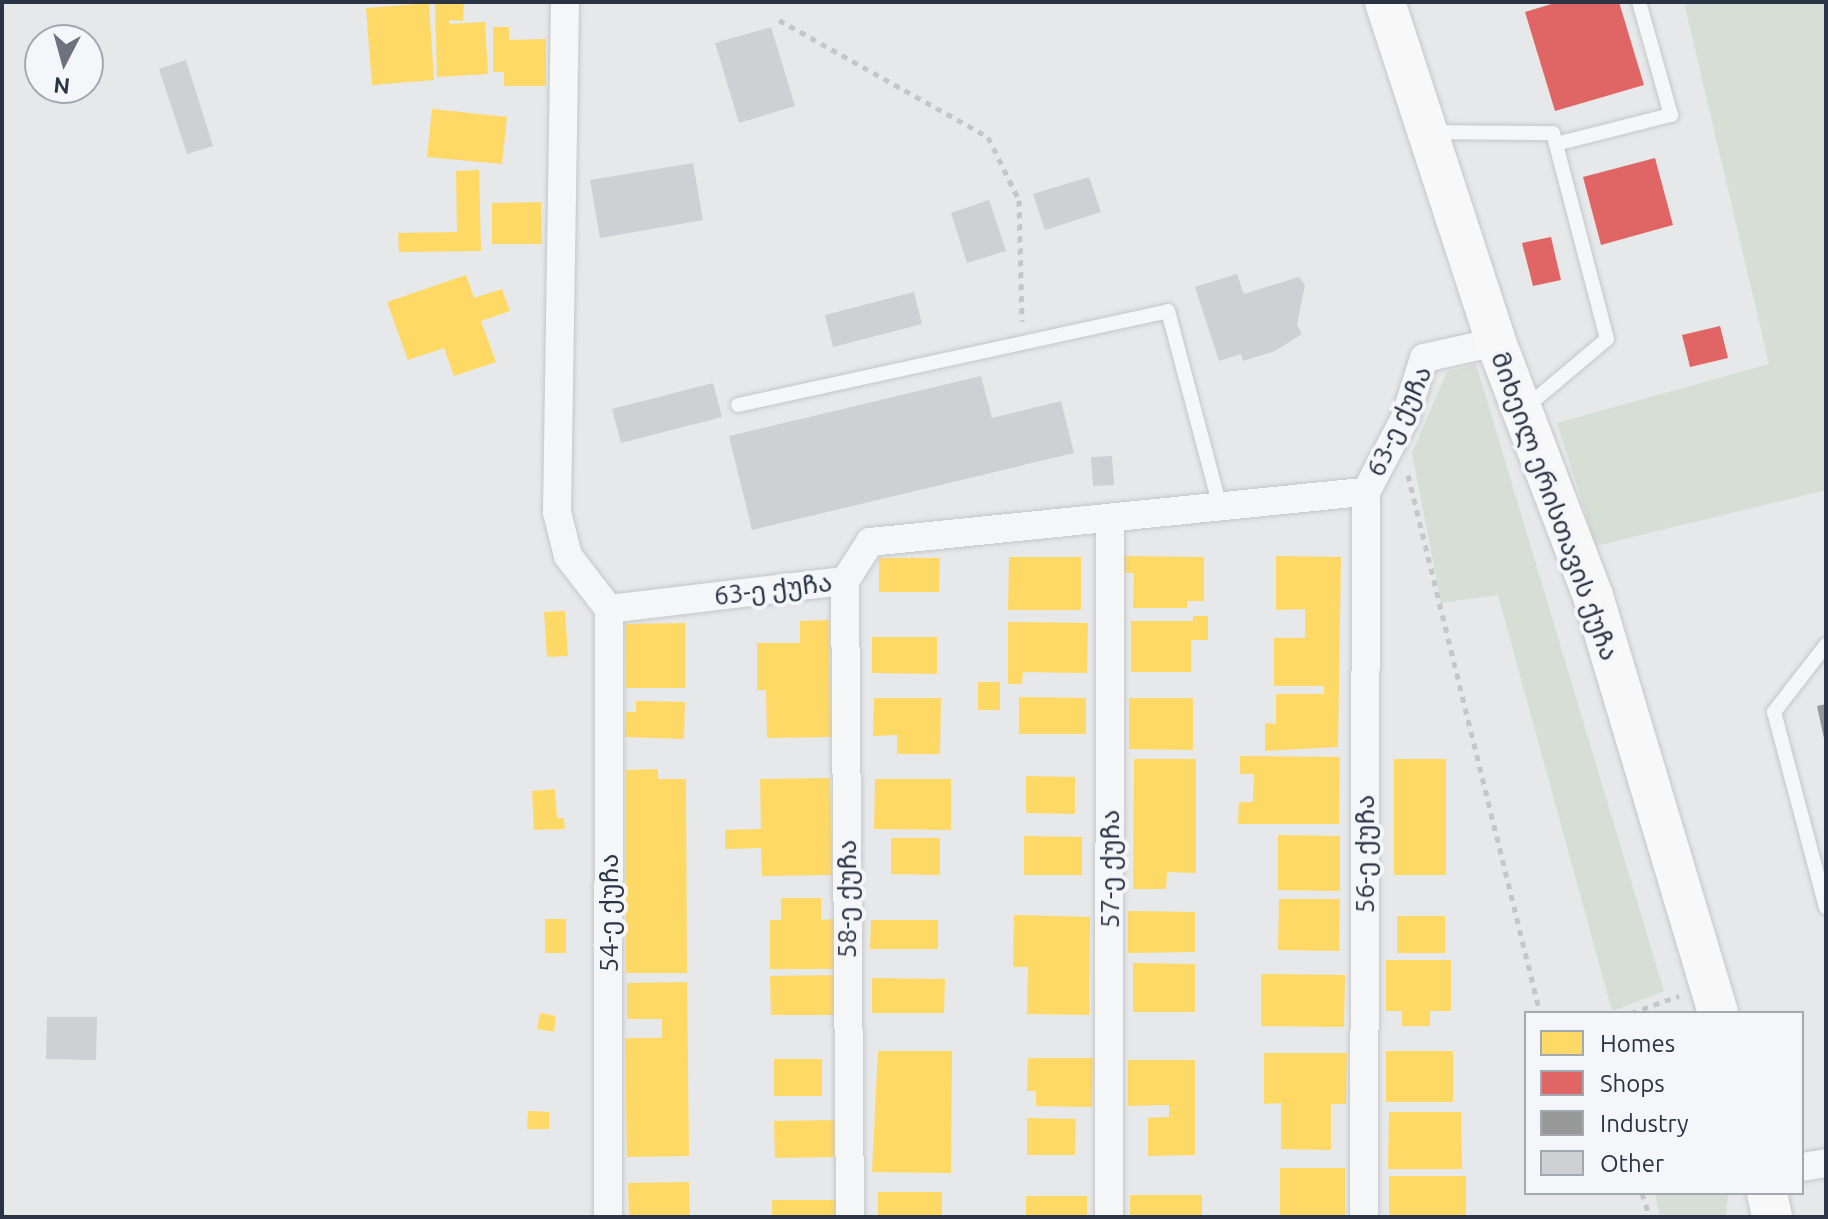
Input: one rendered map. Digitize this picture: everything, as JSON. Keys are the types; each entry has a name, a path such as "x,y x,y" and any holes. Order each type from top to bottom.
{"main road":[{"name":"მიხეილ ერისთავის ქუჩა","path":"1385,2 1496,342 1593,596 1714,1000"},
{"path":"1767,1195 1772,1217"}],"street":[{"path":"565,2 557,512 568,556 609,609"},
{"name":"63-ე ქუჩა","path":"609,609 845,581 870,542 1221,510 1366,492 1405,418 1424,358 1496,342"},
{"name":"56-ე ქუჩა","path":"1364,1217 1366,492"},
{"name":"57-ე ქუჩა","path":"1109,1217 1110,521"},
{"name":"58-ე ქუჩა","path":"845,581 850,1217"},
{"name":"54-ე ქუჩა","path":"608,1217 609,609"},
{"path":"1804,1167 1826,1163"}],"lane":[{"path":"1556,144 1671,115 1639,2"},
{"path":"1428,132 1553,133 1607,339 1522,411"},
{"path":"738,405 1168,311 1221,510"},
{"path":"1826,645 1774,712 1826,907"}],"path":[{"path":"779,20 988,137 1019,200 1022,343"},
{"path":"1366,492 1410,475 1540,1011"},
{"path":"1644,1011 1714,1000"},
{"path":"1643,1195 1650,1217"}],"shaded area":[{"path":"1684,2 1826,2 1826,490 1596,546 1557,423 1769,364"},
{"path":"1476,364 1664,991 1612,1011 1498,595 1441,603 1412,453 1447,372"},
{"path":"1655,1195 1728,1195 1726,1217 1660,1217"}],"building: Homes":[{"path":"435,2 464,2 463,21 449,20 449,24 485,22 488,74 437,77"},
{"path":"429,3 434,80 372,85 366,8"},
{"path":"493,27 509,27 509,40 546,39 546,86 504,86 504,72 493,72"},
{"path":"432,109 507,117 502,164 427,157"},
{"path":"479,170 481,251 399,252 398,233 457,232 456,171"},
{"path":"541,202 542,244 492,244 492,203"},
{"path":"466,275 474,298 502,289 510,311 481,321 496,362 454,376 444,348 408,360 387,302"},
{"path":"1120,556 1204,557 1204,601 1187,601 1187,608 1133,608 1134,573 1120,573"},
{"path":"1276,556 1341,557 1338,747 1265,751 1265,723 1276,724 1276,694 1324,694 1324,686 1274,686 1274,638 1305,638 1305,609 1276,610"},
{"path":"1009,557 1081,557 1081,610 1008,610"},
{"path":"879,558 940,558 939,592 879,592"},
{"path":"565,611 568,656 547,657 544,612"},
{"path":"1193,616 1208,616 1208,640 1191,640 1191,672 1131,672 1131,621 1193,621"},
{"path":"829,620 831,737 767,738 766,690 757,690 757,643 800,643 800,621"},
{"path":"1008,622 1088,623 1087,673 1023,672 1022,684 1008,684"},
{"path":"685,623 685,688 626,688 625,624"},
{"path":"872,637 937,637 937,674 872,673"},
{"path":"978,682 1000,682 1000,710 978,710"},
{"path":"1019,697 1086,698 1086,734 1019,734"},
{"path":"874,698 941,698 940,754 897,754 897,735 873,736"},
{"path":"1129,698 1193,698 1193,750 1129,749"},
{"path":"636,701 685,702 684,739 625,737 626,712 636,712"},
{"path":"1240,756 1340,757 1339,824 1238,824 1239,802 1253,802 1254,774 1240,774"},
{"path":"1134,759 1196,759 1196,873 1167,872 1166,889 1133,889"},
{"path":"1394,759 1446,759 1446,875 1394,875"},
{"path":"658,769 658,779 686,779 687,973 626,973 626,770"},
{"path":"1026,776 1075,777 1075,814 1026,813"},
{"path":"830,778 832,875 762,876 761,848 725,849 725,830 761,829 760,779"},
{"path":"875,779 951,779 951,830 874,829"},
{"path":"555,789 557,818 564,818 565,829 534,830 532,791"},
{"path":"1278,835 1340,836 1340,891 1278,890"},
{"path":"1024,836 1082,837 1082,875 1024,875"},
{"path":"891,838 940,838 940,875 891,874"},
{"path":"781,898 821,898 821,920 834,919 835,969 770,969 770,920 781,920"},
{"path":"1279,899 1340,899 1339,951 1278,950"},
{"path":"1128,911 1195,912 1195,952 1128,953"},
{"path":"1014,915 1090,917 1089,1015 1027,1014 1028,967 1013,967"},
{"path":"1397,916 1445,916 1445,953 1397,953"},
{"path":"545,919 566,919 566,953 545,953"},
{"path":"871,920 938,920 938,949 870,949"},
{"path":"1386,960 1451,960 1451,1011 1430,1011 1430,1026 1402,1026 1402,1011 1386,1011"},
{"path":"1133,963 1195,964 1195,1012 1133,1012"},
{"path":"1261,974 1345,975 1344,1027 1261,1026"},
{"path":"838,975 838,1015 771,1015 770,976"},
{"path":"872,978 945,979 944,1013 872,1013"},
{"path":"687,982 689,1156 627,1157 625,1038 662,1038 662,1019 627,1019 627,983"},
{"path":"540,1013 556,1016 554,1032 537,1029"},
{"path":"878,1051 952,1051 951,1173 872,1172"},
{"path":"1386,1051 1453,1051 1453,1102 1386,1102"},
{"path":"1264,1053 1347,1053 1346,1104 1331,1104 1331,1150 1281,1149 1281,1103 1264,1104"},
{"path":"1028,1058 1093,1058 1092,1107 1036,1106 1036,1091 1027,1091"},
{"path":"774,1059 822,1059 822,1096 774,1096"},
{"path":"1128,1060 1195,1060 1195,1155 1148,1156 1148,1118 1169,1117 1169,1105 1128,1106"},
{"path":"528,1111 549,1112 549,1129 527,1129"},
{"path":"1389,1112 1461,1112 1462,1169 1388,1169"},
{"path":"1027,1118 1076,1119 1075,1155 1027,1155"},
{"path":"840,1120 840,1157 775,1158 774,1121"},
{"path":"1280,1168 1345,1168 1345,1217 1280,1217"},
{"path":"1389,1176 1466,1176 1466,1217 1389,1217"},
{"path":"689,1182 690,1217 629,1217 628,1183"},
{"path":"878,1192 942,1192 942,1217 878,1217"},
{"path":"1130,1195 1202,1195 1202,1217 1130,1217"},
{"path":"1026,1196 1087,1196 1087,1217 1026,1217"},
{"path":"772,1200 838,1200 838,1217 772,1217"}],"building: Shops":[{"path":"1558,2 1619,2 1644,85 1555,111 1525,12"},
{"path":"1655,158 1673,225 1601,245 1583,177"},
{"path":"1551,237 1561,280 1533,286 1522,243"},
{"path":"1720,326 1728,358 1690,367 1682,335"}],"building: Industry":[{"path":"1826,704 1826,743 1825,743 1817,706"}],"building: Other":[{"path":"771,27 795,106 739,123 715,43"},
{"path":"186,60 213,146 187,154 159,69"},
{"path":"693,163 703,220 600,238 590,180"},
{"path":"1089,177 1101,212 1045,230 1033,194"},
{"path":"989,200 1006,251 967,263 951,213"},
{"path":"1237,274 1244,294 1299,277 1305,285 1297,325 1302,334 1275,351 1243,361 1241,354 1219,361 1195,287"},
{"path":"914,292 922,324 833,347 825,315"},
{"path":"981,376 992,418 1061,401 1074,453 752,530 729,436"},
{"path":"713,383 722,417 621,443 612,409"},
{"path":"1112,456 1114,485 1093,486 1091,457"},
{"path":"47,1017 97,1017 96,1060 46,1059"}]}
